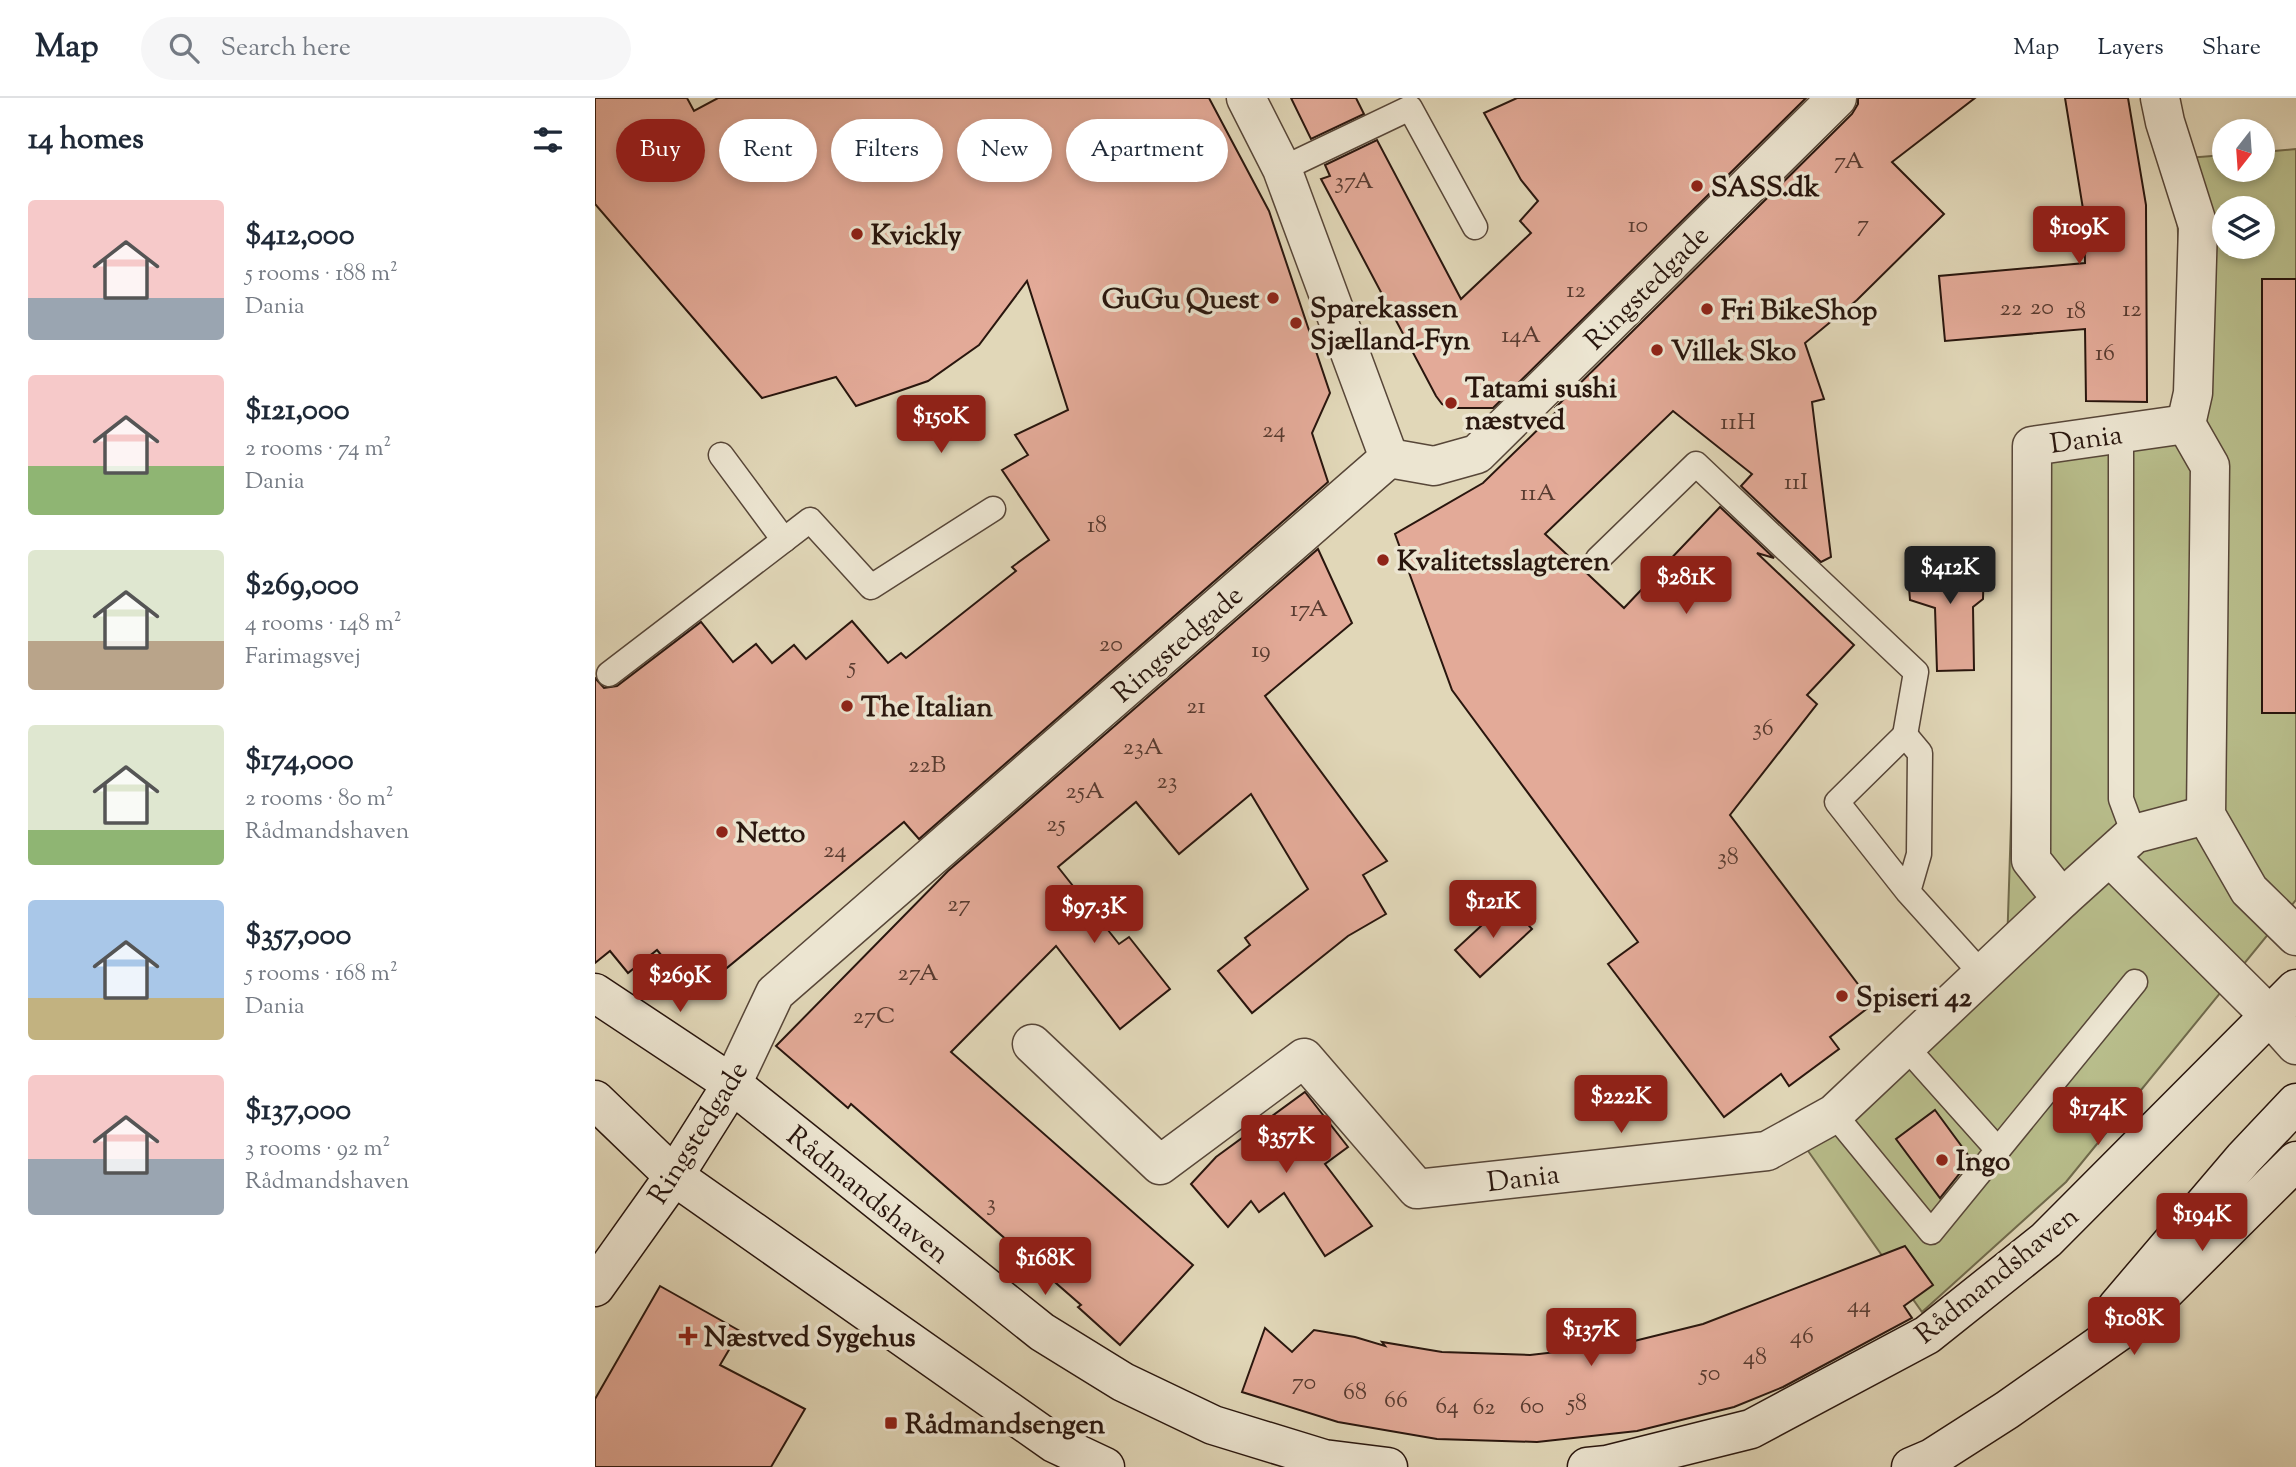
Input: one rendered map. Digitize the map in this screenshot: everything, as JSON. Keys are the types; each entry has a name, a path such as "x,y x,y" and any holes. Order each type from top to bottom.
{"street":[{"path":"1246,98 1282,169 1389,458"},
{"name":"Ringstedgade","path":"595,1287 674,1176 732,1084 775,993 1389,458 1434,466 1477,454 1837,98"},
{"path":"2160,98 2198,226 2193,393 2186,424 2210,466 2206,816 2249,890 2296,936"},
{"name":"Dania","path":"2062,899 2031,860 2032,446 2186,424"},
{"name":"Dania","path":"1032,1044 1160,1165 1304,1058 1417,1189 1766,1151 1835,1114 2062,899 2122,846 2206,816"},
{"path":"2122,846 2283,1003 2296,1045"},
{"name":"Rådmandshaven","path":"595,993 732,1084 1041,1332 1123,1382 1213,1425 1324,1459 1388,1467"},
{"name":"Rådmandshaven","path":"1587,1467 1607,1465 1751,1429 1927,1335 2046,1240 2283,1003"},
{"path":"595,1100 674,1176 1054,1443 1105,1467"},
{"path":"2061,1373 2244,1158 2296,1103"},
{"path":"1911,1467 1932,1458 2061,1373 2138,1318 2296,1161"}],"lane":[{"path":"1282,169 1410,108 1475,227"},
{"path":"2121,433 2122,846"},
{"path":"721,455 784,540"},
{"path":"1598,559 1696,464 1916,672 1905,735 1837,802 1908,892 1982,974"},
{"path":"610,674 810,520 871,587 993,509"},
{"path":"1905,735 1920,753 1919,854 1908,892"},
{"path":"1835,1114 1931,1232 2135,982"},
{"path":"1906,1047 1998,1150"}],"green space":[{"path":"2296,149 2296,900 2066,1182 1922,1312 1801,1141 2007,947 2017,637 2016,449 2186,432 2175,159 2212,156 2212,182 2275,182 2275,151"}],"building":[{"path":"595,98 687,98 694,111 718,98 1209,98 1220,119 1066,119 1066,182 1228,182 1228,134 1269,211 1330,393 1312,433 1328,482 919,839 904,822 694,995 657,950 628,973 610,951 595,963 595,678 604,688 617,686 701,622 733,662 756,644 772,663 794,645 806,659 852,621 888,663 901,653 906,658 1016,571 1012,567 1049,540 1002,470 1028,455 1015,435 1068,410 1027,281 979,345 928,381 856,406 836,377 762,398 595,204"},
{"path":"1291,98 1356,98 1364,114 1311,139"},
{"path":"1517,98 1806,98 1493,408 1450,408 1442,404 1436,396 1321,179 1330,176 1325,165 1377,140 1461,299 1531,233 1520,221 1538,201 1521,180 1484,113"},
{"path":"1858,98 1975,98 1892,162 1944,214 1857,300 1805,343 1824,399 1812,402 1831,557 1821,562 1741,486 1752,474 1673,411 1545,534 1624,608 1720,507 1774,558 1757,553 1854,645 1807,695 1817,704 1730,815 1873,1004 1830,1037 1839,1049 1789,1086 1781,1074 1724,1117 1608,964 1638,942 1452,690 1395,534 1483,483 1561,407 1556,407 1852,114 1858,104"},
{"path":"2065,98 2128,98 2146,205 2147,402 2086,401 2085,329 1945,341 1939,276 2085,263 2084,215"},
{"path":"2262,279 2296,279 2296,713 2262,713"},
{"path":"1318,549 1352,623 1265,696 1387,861 1363,875 1386,914 1348,936 1252,1013 1218,971 1250,945 1245,938 1308,889 1251,794 1179,854 1136,802 1058,867 1119,944 1129,937 1170,989 1120,1029 1056,946 951,1052 1193,1265 1120,1345 1078,1307 1081,1305 851,1104 848,1108 776,1046 948,871"},
{"path":"1907,560 1984,561 1983,599 1973,607 1974,670 1937,671 1935,608 1910,600"},
{"path":"1507,902 1532,929 1480,977 1455,950"},
{"path":"1305,1092 1348,1147 1325,1164 1372,1226 1325,1256 1284,1193 1259,1212 1251,1201 1228,1227 1191,1184 1216,1157"},
{"name":"Ingo","path":"1935,1110 1971,1159 1940,1198 1896,1139"},
{"path":"1905,1246 1933,1285 1904,1306 1912,1318 1783,1387 1734,1407 1637,1431 1537,1442 1437,1439 1338,1422 1242,1392 1265,1328 1292,1352 1314,1330 1355,1337 1385,1346 1382,1342 1442,1352 1530,1355 1618,1345 1703,1324"},
{"name":"Næstved Sygehus","path":"660,1286 740,1331 720,1365 805,1409 771,1467 595,1467 595,1399"}],"place":[{"name":"SASS.dk","path":"1697,186"},
{"name":"Kvickly","path":"857,234"},
{"name":"GuGu Quest","path":"1273,298"},
{"name":"Fri BikeShop","path":"1707,309"},
{"name":"Sparekassen Sjælland-Fyn","path":"1296,323"},
{"name":"Villek Sko","path":"1657,350"},
{"name":"Tatami sushi næstved","path":"1451,403"},
{"name":"Kvalitetsslagteren","path":"1383,560"},
{"name":"The Italian","path":"847,706"},
{"name":"Netto","path":"722,832"},
{"name":"Spiseri 42","path":"1842,996"},
{"name":"Ingo","path":"1942,1160"},
{"name":"Næstved Sygehus","path":"688,1336"},
{"name":"Rådmandsengen","path":"891,1423"}]}
